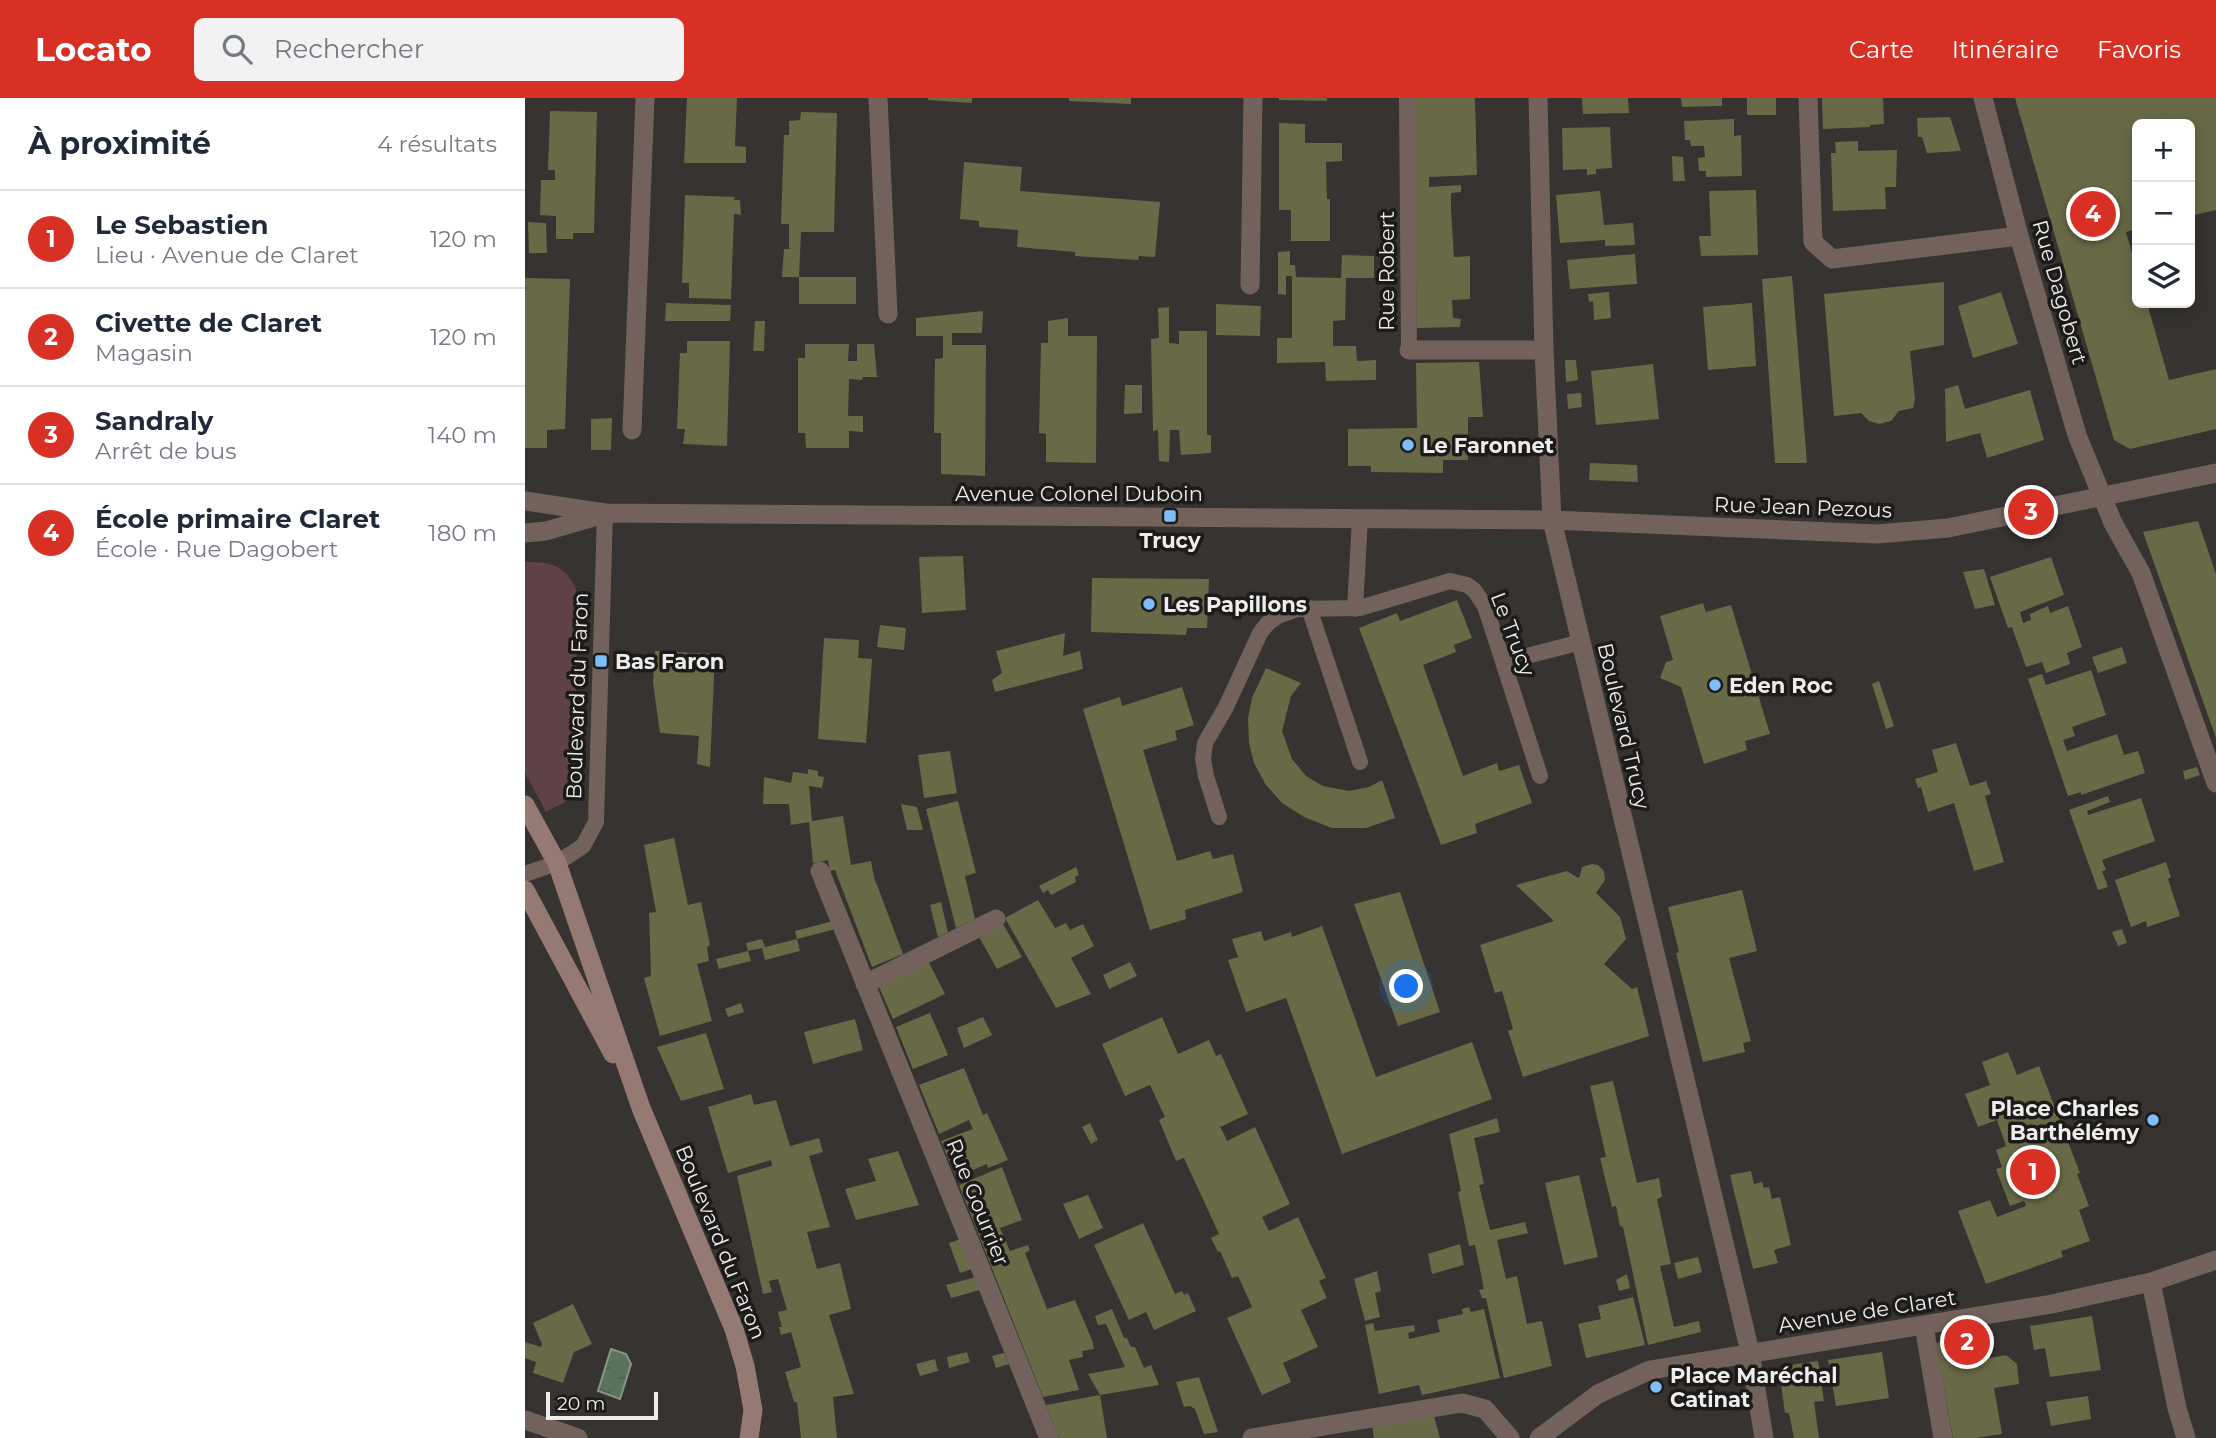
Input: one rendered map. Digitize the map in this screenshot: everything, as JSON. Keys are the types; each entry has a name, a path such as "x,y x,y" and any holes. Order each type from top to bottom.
{"main road":[{"name":"Boulevard du Faron","path":"525,804 557,863 641,1108 734,1329 745,1366 753,1410 749,1438"},
{"name":"Boulevard du Faron","path":"525,890 641,1108"}],"street":[{"path":"632,430 645,98"},
{"path":"878,98 888,314"},
{"path":"1250,285 1253,98"},
{"name":"Boulevard Trucy","path":"1538,98 1544,350 1552,520 1750,1352 1764,1438"},
{"path":"1808,98 1813,242 1832,259 2019,236"},
{"name":"Rue Dagobert","path":"1983,98 2019,236 2077,435 2102,496 2141,573 2216,783"},
{"name":"Rue Robert","path":"1409,350 1544,350"},
{"name":"Rue Jean Pezous","path":"1552,520 1877,534 1948,528 2216,473"},
{"name":"Avenue Colonel Duboin","path":"525,501 605,513 1552,520"},
{"name":"Avenue Colonel Duboin","path":"525,533 546,531 605,513"},
{"name":"Rue Gourrier","path":"820,871 1049,1438"},
{"path":"865,984 996,919"},
{"name":"Avenue de Claret","path":"1539,1438 1598,1394 1650,1370 2052,1304 2151,1282 2216,1260"},
{"path":"2151,1282 2177,1408 2186,1438"},
{"path":"1924,1326 1943,1438"},
{"path":"1252,1438 1462,1403 1485,1409 1510,1438"},
{"path":"525,1420 577,1438"}],"lane":[{"name":"Rue Robert","path":"1407,98 1409,350"},
{"name":"Boulevard du Faron","path":"557,863 583,846 596,822 605,513"},
{"path":"1355,609 1360,519"},
{"name":"Le Trucy","path":"1219,817 1203,759 1205,743 1226,707 1260,633 1286,611 1309,608 1355,609 1440,584 1459,582 1474,590 1485,606 1540,776"},
{"path":"1309,608 1360,762"},
{"path":"1504,663 1581,642"},
{"path":"525,874 557,863"}],"shaded area":[{"path":"525,562 550,564 562,569 576,589 576,783 565,802 546,812 525,773"}],"water":[{"path":"611,1349 626,1354 631,1364 620,1399 598,1391"}],"building":[{"path":"687,98 737,98 735,146 746,147 746,163 684,163"},
{"path":"972,98 972,103 928,100"},
{"path":"1069,98 1131,98 1131,104 1069,101"},
{"path":"1327,98 1327,101 1279,100"},
{"path":"1413,98 1475,98 1477,175 1429,177 1429,187 1461,185 1461,192 1451,193 1454,257 1470,256 1470,299 1452,300 1453,318 1461,319 1460,327 1417,328"},
{"path":"1582,98 1628,98 1629,113 1583,114"},
{"path":"1681,98 1722,98 1722,106 1682,107"},
{"path":"1747,98 1776,98 1776,115 1747,115"},
{"path":"1822,98 1883,98 1884,124 1823,129"},
{"path":"2015,98 2216,98 2216,210 2195,215 2195,119 2132,119 2132,230 2126,232 2132,253 2132,308 2148,308 2169,380 2216,369 2216,429 2130,449 2114,440"},
{"path":"550,111 597,112 594,233 573,233 573,239 556,239 556,216 540,215 541,180 555,180 555,170 548,170"},
{"path":"801,112 837,113 834,232 801,232 799,277 782,277 784,249 789,249 789,224 781,224 784,135 789,135 789,121 800,120"},
{"path":"1950,117 1961,151 1927,153 1922,137 1918,137 1917,118"},
{"path":"1734,119 1734,136 1741,135 1742,176 1706,177 1706,171 1699,171 1698,158 1705,157 1704,146 1691,146 1690,140 1685,140 1684,121"},
{"path":"1279,123 1305,124 1305,143 1342,143 1342,161 1326,162 1327,199 1330,199 1330,241 1291,241 1291,210 1279,210"},
{"path":"1610,127 1612,168 1596,169 1596,174 1587,175 1587,169 1563,170 1562,128"},
{"path":"1858,141 1858,151 1897,150 1896,187 1885,187 1886,209 1833,211 1831,153 1836,153 1835,142"},
{"path":"1672,156 1683,157 1685,181 1673,181"},
{"path":"964,162 1022,167 1020,191 1160,202 1155,257 1139,256 1138,260 1075,256 1075,252 1017,247 1018,230 979,227 979,221 960,219"},
{"path":"1756,190 1758,255 1701,256 1699,236 1711,236 1709,191"},
{"path":"1600,191 1604,225 1633,223 1635,245 1605,246 1605,240 1560,243 1556,195"},
{"path":"685,195 735,197 734,200 740,200 741,215 734,214 731,299 689,298 689,283 682,283"},
{"path":"528,222 546,223 547,253 529,253"},
{"path":"1290,251 1290,265 1295,265 1296,277 1341,278 1342,255 1374,256 1374,278 1346,278 1345,320 1333,321 1333,346 1356,346 1357,361 1376,360 1376,380 1326,381 1325,362 1277,363 1277,338 1292,338 1292,276 1286,276 1286,295 1278,294 1278,252"},
{"path":"1635,254 1637,284 1570,289 1567,260"},
{"path":"1792,276 1807,463 1775,463 1762,279"},
{"path":"799,277 856,277 856,304 799,304"},
{"path":"525,278 570,279 565,429 547,430 547,448 525,448"},
{"path":"1944,282 1944,345 1910,351 1915,399 1913,408 1899,411 1891,421 1879,424 1869,421 1861,413 1834,416 1824,294"},
{"path":"1609,292 1611,318 1594,320 1593,301 1589,302 1588,294"},
{"path":"2001,292 2018,344 1973,358 1958,306"},
{"path":"666,303 731,305 730,321 665,321"},
{"path":"1752,303 1756,366 1708,370 1703,307"},
{"path":"1216,304 1261,306 1260,336 1216,335"},
{"path":"1169,307 1169,343 1179,344 1179,331 1207,331 1207,435 1211,435 1211,453 1181,455 1179,430 1170,430 1169,462 1159,461 1158,430 1153,431 1151,339 1159,338 1158,308"},
{"path":"983,311 982,333 952,333 952,345 986,345 985,476 941,474 941,433 934,433 935,359 943,358 943,336 916,336 916,318"},
{"path":"1068,318 1068,336 1097,336 1096,463 1046,462 1046,434 1039,433 1041,343 1048,343 1048,321"},
{"path":"755,321 765,321 764,351 753,351"},
{"path":"687,341 730,341 727,446 683,444 685,429 677,429 680,353 687,353"},
{"path":"805,344 849,344 848,361 857,361 857,344 874,344 877,377 849,379 848,416 863,416 863,432 849,431 849,448 806,448 805,433 798,433 798,358 805,358"},
{"path":"1565,360 1576,360 1578,380 1566,382"},
{"name":"Le Faronnet","path":"1479,362 1483,417 1468,417 1468,460 1443,460 1443,473 1371,472 1371,466 1348,466 1348,429 1417,428 1416,363"},
{"path":"1653,364 1659,419 1596,425 1591,371"},
{"path":"1125,385 1142,385 1142,413 1124,414"},
{"path":"1958,385 1965,409 2030,390 2044,440 1987,458 1980,433 1946,442 1945,389"},
{"path":"1581,393 1582,407 1568,409 1567,394"},
{"path":"612,418 611,450 591,450 591,419"},
{"path":"1590,463 1637,465 1638,482 1589,480"},
{"path":"2198,521 2216,574 2216,738 2143,532"},
{"path":"963,556 966,610 922,613 919,557"},
{"path":"2051,557 2064,595 2020,612 2023,623 2031,620 2030,614 2048,606 2050,613 2068,606 2082,647 2067,653 2070,664 2046,673 2042,662 2026,667 2012,627 2008,628 1990,577"},
{"path":"1984,569 1995,605 1975,609 1963,572"},
{"name":"Les Papillons","path":"1092,578 1209,579 1207,628 1187,628 1186,635 1091,632"},
{"path":"1457,600 1472,638 1454,645 1456,652 1423,665 1463,776 1497,763 1499,771 1519,765 1532,803 1475,824 1477,833 1441,845 1359,628 1397,613 1400,621"},
{"name":"Eden Roc","path":"1703,603 1706,612 1731,605 1770,734 1745,741 1747,750 1704,764 1681,687 1660,678 1666,662 1673,660 1660,616"},
{"path":"880,625 906,628 904,650 877,647"},
{"path":"1065,633 1063,656 1080,651 1083,669 995,692 992,680 1002,673 996,651"},
{"path":"824,638 859,640 858,658 872,659 866,743 818,739"},
{"path":"2122,647 2127,663 2098,673 2092,657"},
{"path":"655,651 715,654 710,767 697,764 699,736 660,733 653,683"},
{"path":"1266,668 1301,683 1291,696 1282,731 1292,759 1306,776 1323,786 1349,791 1369,787 1382,780 1395,818 1366,828 1332,828 1304,817 1282,803 1266,785 1254,763 1249,743 1248,718 1252,698"},
{"path":"2091,670 2106,715 2072,727 2075,736 2063,740 2067,751 2117,734 2124,755 2138,751 2145,773 2081,795 2081,792 2068,796 2028,679 2042,674 2046,685"},
{"path":"1879,681 1894,726 1886,729 1872,684"},
{"path":"1182,687 1194,725 1175,731 1177,740 1143,750 1177,861 1210,851 1213,859 1233,854 1243,892 1185,910 1186,919 1150,930 1083,709 1120,697 1122,706"},
{"path":"1956,743 1970,786 1986,781 1991,794 1985,796 2004,862 1974,871 1954,803 1928,812 1921,787 1918,788 1915,779 1938,772 1932,750"},
{"path":"950,751 957,793 924,798 918,755"},
{"path":"2197,767 2200,775 2185,780 2183,771"},
{"path":"808,769 818,771 818,776 824,777 822,788 809,786 812,821 843,816 851,865 871,861 874,877 903,954 872,967 835,870 830,871 828,860 813,863 809,822 791,825 789,804 763,804 764,777 791,783 793,772 808,774"},
{"path":"2108,796 2110,802 2087,811 2088,815 2141,798 2155,841 2102,860 2106,870 2102,871 2108,887 2098,890 2069,810"},
{"path":"958,801 976,873 965,876 975,919 956,928 926,809"},
{"path":"901,804 917,807 923,830 907,830"},
{"path":"674,838 688,905 701,902 710,945 707,947 709,961 697,964 712,1021 660,1036 644,978 651,976 649,913 656,912 644,845"},
{"path":"2166,862 2171,877 2168,879 2180,916 2147,927 2146,921 2131,927 2115,880"},
{"path":"1598,865 1604,871 1605,880 1596,893 1620,917 1626,939 1604,964 1632,989 1637,987 1649,1036 1523,1077 1508,1031 1513,1029 1502,991 1495,993 1480,945 1554,921 1516,885 1567,871 1578,878 1582,867"},
{"path":"1076,867 1079,875 1075,877 1076,882 1051,895 1048,890 1043,893 1039,886"},
{"path":"1742,890 1757,951 1729,958 1751,1041 1743,1043 1745,1052 1703,1062 1676,953 1679,952 1668,907"},
{"path":"1400,892 1440,1012 1398,1026 1354,904"},
{"path":"1038,900 1055,928 1066,923 1070,930 1083,924 1094,946 1071,958 1091,994 1056,1008 1005,918"},
{"path":"941,902 948,932 938,937 930,905"},
{"path":"999,917 1022,957 997,969 975,930"},
{"path":"833,921 836,929 797,939 795,931"},
{"path":"1322,926 1376,1077 1472,1042 1492,1099 1342,1154 1286,998 1246,1012 1228,960 1238,957 1232,939 1261,931 1264,941 1291,932 1292,937"},
{"path":"2122,929 2127,943 2118,946 2112,932"},
{"path":"762,939 765,947 797,939 800,951 765,960 762,948 748,951 746,943"},
{"path":"748,951 751,961 719,969 716,959"},
{"path":"925,955 945,994 893,1019 877,982"},
{"path":"1130,962 1137,976 1109,989 1103,975"},
{"path":"741,1003 744,1012 728,1017 725,1009"},
{"path":"930,1013 948,1055 913,1069 896,1027"},
{"path":"983,1017 992,1035 964,1048 957,1028"},
{"path":"1162,1017 1178,1054 1209,1040 1216,1056 1221,1054 1248,1114 1220,1127 1227,1141 1255,1127 1290,1204 1262,1217 1269,1231 1298,1217 1326,1278 1319,1281 1327,1298 1301,1310 1318,1347 1283,1363 1291,1382 1262,1395 1227,1318 1252,1307 1238,1276 1232,1278 1211,1238 1219,1234 1184,1158 1176,1161 1159,1120 1165,1117 1150,1085 1125,1096 1102,1044"},
{"path":"855,1019 863,1050 813,1064 804,1032"},
{"path":"706,1033 724,1089 681,1101 657,1047"},
{"path":"2008,1052 2017,1075 2039,1066 2080,1173 2077,1174 2089,1206 2079,1210 2090,1241 2061,1251 2063,1257 1986,1284 1958,1211 1990,1200 1997,1217 2026,1206 2024,1201 2010,1206 1996,1169 2002,1167 1996,1150 2006,1146 1997,1120 1978,1127 1965,1094 1990,1085 1982,1062"},
{"path":"964,1068 983,1115 987,1113 1008,1160 988,1168 987,1164 956,1177 941,1141 973,1129 969,1120 939,1134 919,1085"},
{"path":"1613,1081 1637,1183 1659,1178 1662,1197 1657,1199 1671,1264 1660,1266 1674,1327 1699,1321 1701,1332 1648,1345 1623,1227 1620,1226 1616,1206 1612,1207 1600,1158 1606,1157 1590,1086"},
{"path":"751,1094 754,1105 776,1100 790,1146 819,1138 823,1152 809,1156 830,1227 807,1232 817,1269 840,1263 851,1309 829,1315 854,1394 833,1397 837,1438 801,1438 797,1402 794,1402 785,1372 801,1367 791,1332 781,1335 778,1312 787,1310 778,1279 769,1281 772,1292 763,1294 737,1176 772,1166 771,1160 728,1173 708,1107"},
{"path":"1497,1118 1500,1132 1474,1138 1484,1184 1479,1185 1490,1230 1525,1222 1528,1233 1497,1240 1506,1279 1517,1276 1527,1324 1542,1321 1552,1366 1504,1378 1486,1298 1482,1298 1479,1290 1484,1289 1475,1245 1469,1246 1449,1134"},
{"path":"1090,1123 1098,1140 1091,1144 1082,1127"},
{"path":"898,1151 919,1205 856,1220 845,1189 876,1181 868,1159"},
{"path":"1002,1167 1022,1220 1000,1228 1010,1251 1028,1245 1030,1250 1025,1253 1047,1309 1075,1300 1092,1340 1094,1349 1082,1351 1083,1357 1069,1360 1079,1390 1043,1397 959,1185"},
{"path":"1751,1171 1754,1184 1762,1182 1764,1188 1769,1187 1772,1199 1780,1197 1791,1245 1774,1250 1778,1263 1753,1269 1730,1175"},
{"path":"1579,1175 1598,1257 1564,1265 1545,1183"},
{"path":"1088,1195 1103,1228 1079,1239 1063,1204"},
{"path":"1143,1223 1175,1294 1182,1291 1184,1295 1188,1293 1196,1311 1154,1330 1146,1312 1129,1320 1094,1245"},
{"path":"961,1239 972,1269 960,1273 949,1243"},
{"path":"1460,1244 1464,1265 1432,1274 1428,1254"},
{"path":"1698,1257 1702,1272 1678,1279 1674,1263"},
{"path":"1377,1271 1381,1291 1375,1293 1380,1317 1365,1321 1354,1279"},
{"path":"1627,1274 1630,1288 1619,1291 1616,1280"},
{"path":"976,1277 980,1290 951,1298 946,1285"},
{"path":"1633,1297 1645,1345 1586,1358 1578,1324 1601,1319 1598,1306"},
{"path":"573,1304 592,1344 574,1352 563,1383 533,1373 536,1362 525,1358 525,1342 541,1347 542,1344 533,1323"},
{"path":"1469,1307 1471,1312 1484,1309 1500,1378 1422,1395 1419,1385 1379,1394 1365,1325 1373,1323 1375,1331 1414,1325 1415,1331 1408,1333 1409,1339 1440,1332 1437,1320 1463,1314 1462,1309"},
{"path":"1112,1309 1124,1338 1127,1338 1131,1347 1135,1347 1144,1368 1151,1365 1159,1385 1100,1395 1088,1374 1125,1367 1106,1324 1098,1325 1095,1316"},
{"path":"2092,1316 2101,1370 2050,1377 2045,1348 2034,1350 2030,1326"},
{"path":"1986,1334 1990,1358 2006,1355 2017,1364 2019,1384 1994,1388 2002,1434 1953,1438 1936,1343"},
{"path":"967,1352 970,1362 949,1368 947,1357"},
{"path":"1882,1352 1889,1398 1836,1406 1828,1360"},
{"path":"1004,1353 1009,1364 996,1368 992,1356"},
{"path":"935,1359 938,1371 920,1376 916,1364"},
{"path":"1818,1361 1824,1401 1814,1402 1819,1438 1794,1438 1789,1413 1785,1413 1780,1376 1791,1365"},
{"path":"1199,1377 1218,1432 1204,1434 1195,1409 1184,1407 1176,1382"},
{"path":"1100,1395 1107,1438 1059,1438 1046,1405"},
{"path":"2088,1396 2091,1419 2051,1426 2046,1402"},
{"path":"1434,1416 1440,1438 1374,1438 1372,1424"}],"place":[{"name":"École primaire Claret","path":"2093,214"},
{"name":"Le Faronnet","path":"1408,445"},
{"name":"Sandraly","path":"2031,512"},
{"name":"Trucy","path":"1170,516"},
{"name":"Les Papillons","path":"1149,604"},
{"name":"Bas Faron","path":"601,661"},
{"name":"Eden Roc","path":"1715,685"},
{"name":"Place Charles Barthélémy","path":"2153,1120"},
{"name":"Le Sebastien","path":"2033,1172"},
{"name":"Civette de Claret","path":"1967,1342"},
{"name":"Place Maréchal Catinat","path":"1656,1387"}]}
